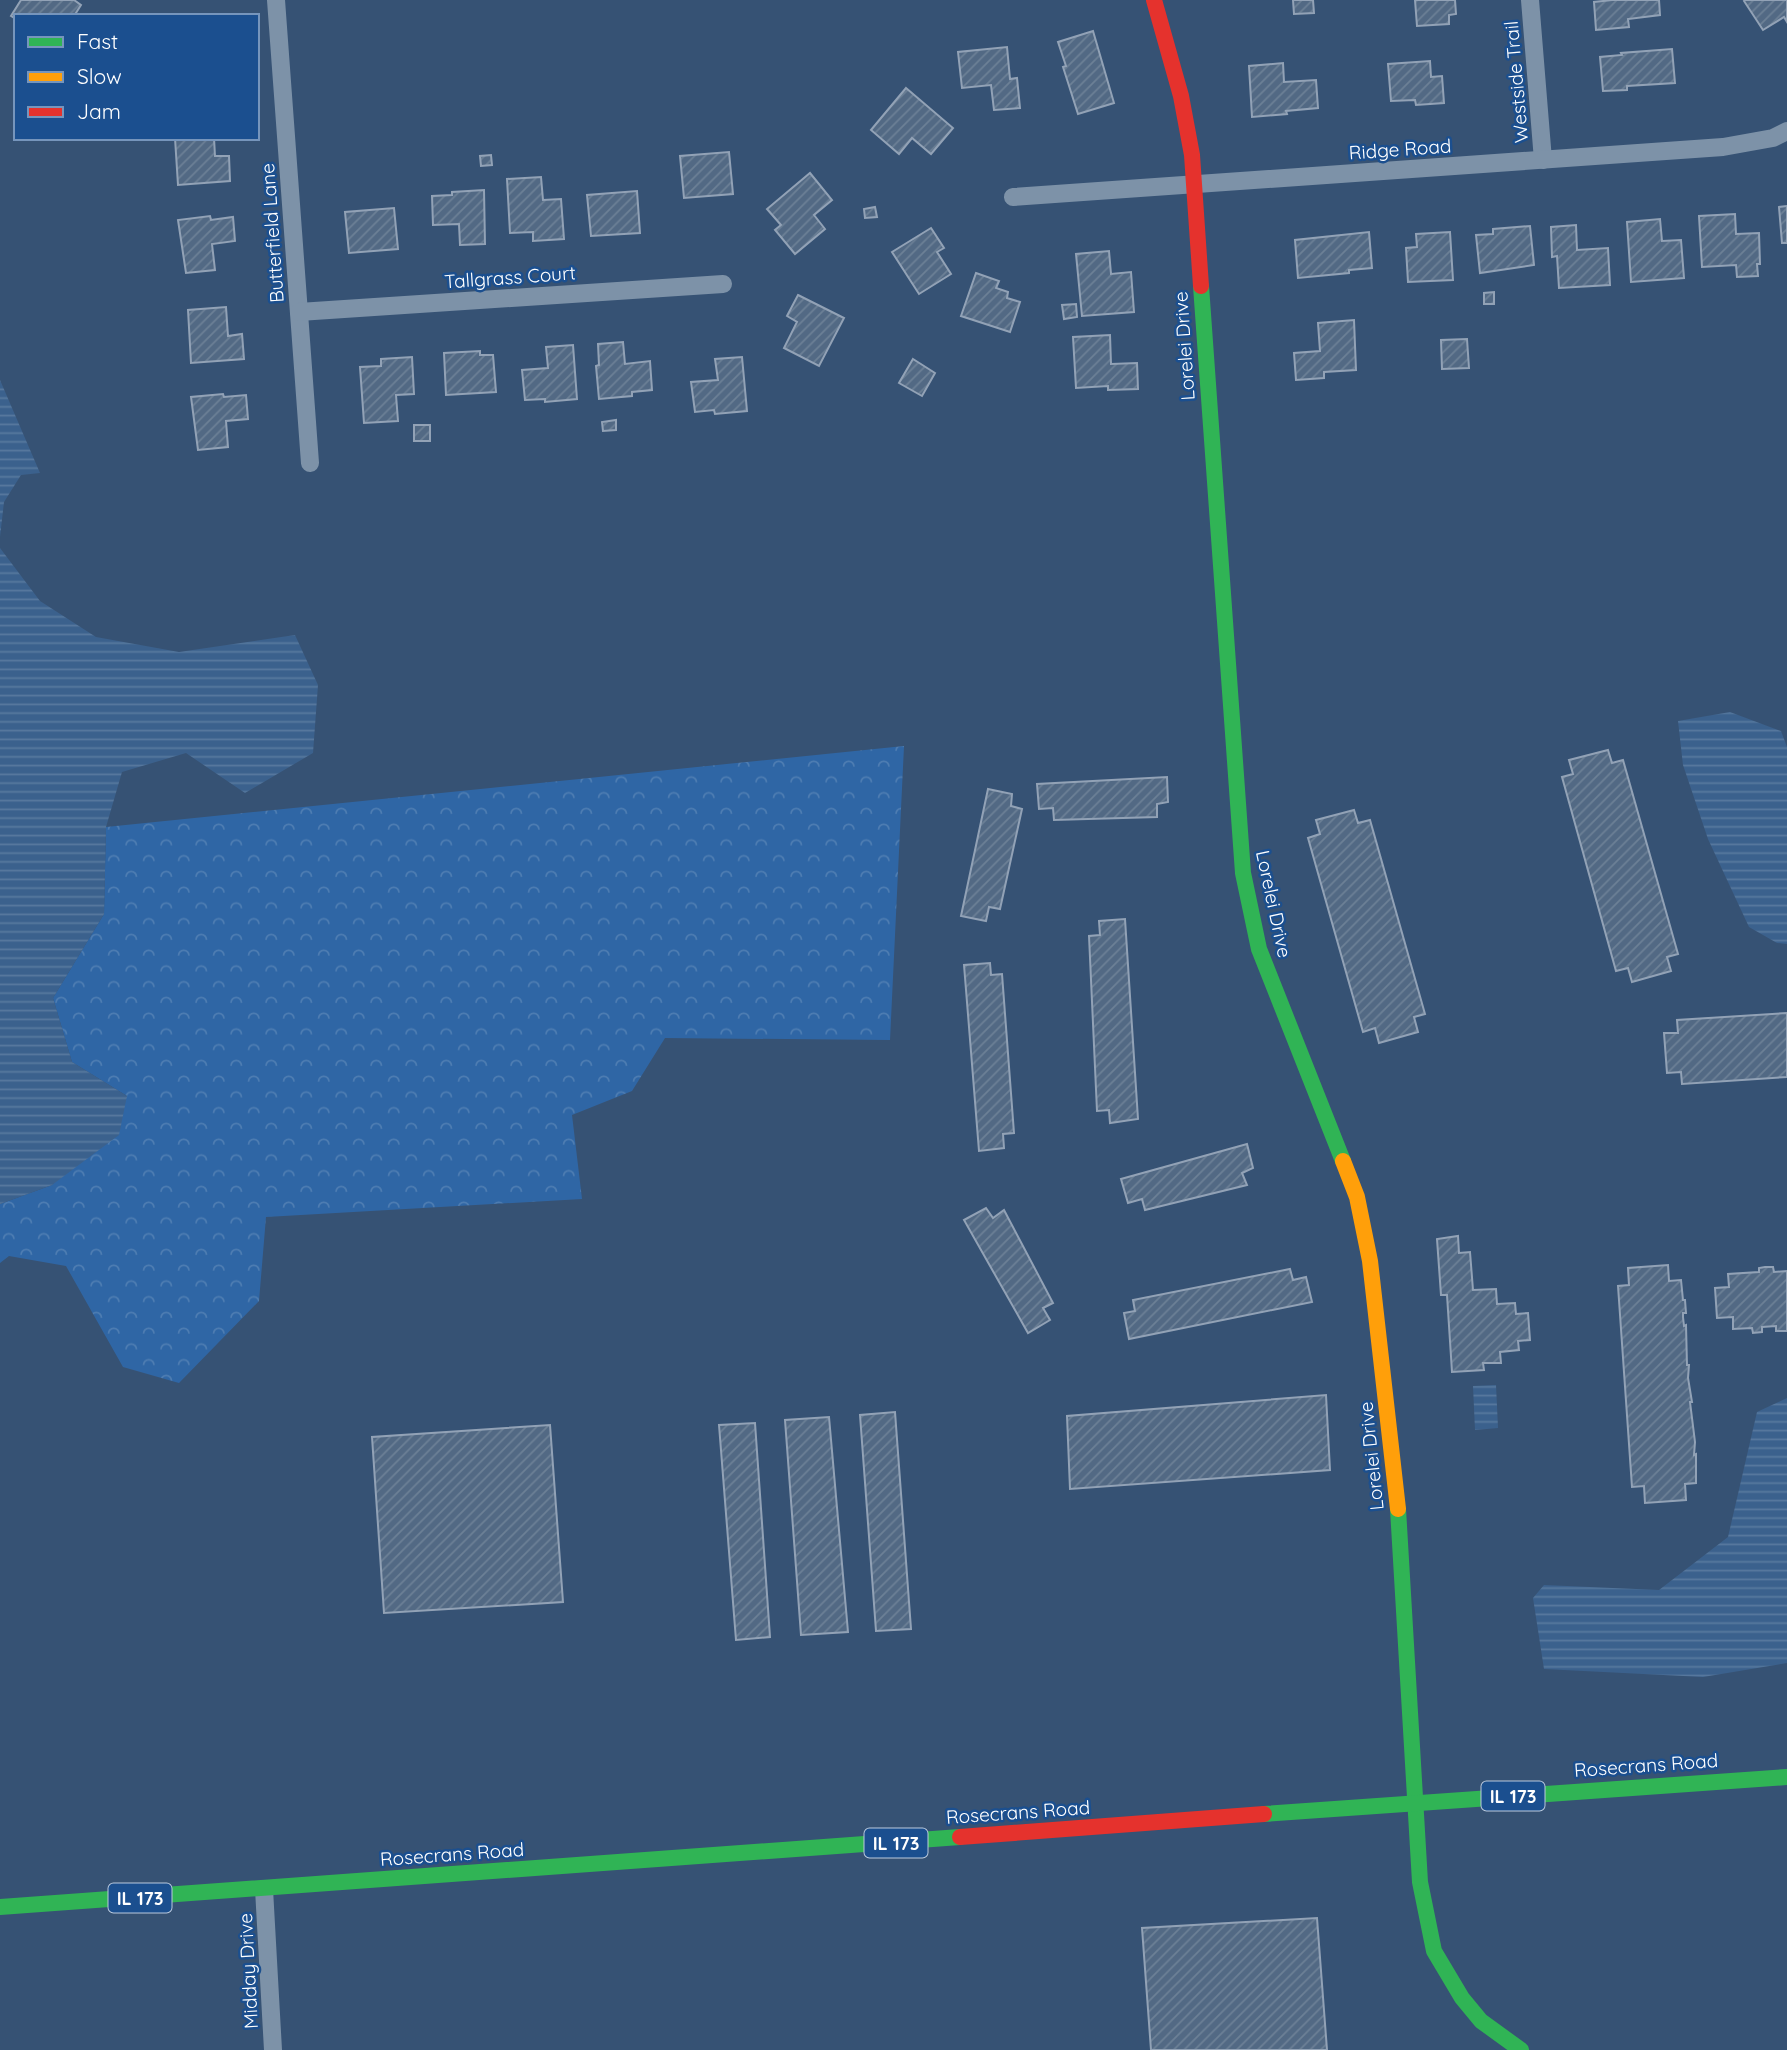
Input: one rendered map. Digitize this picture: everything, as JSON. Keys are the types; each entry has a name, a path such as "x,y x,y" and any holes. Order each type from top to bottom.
{"street":[{"name":"Butterfield Lane","path":"276,0 310,463"},
{"name":"Lorelei Drive","path":"1154,0 1181,96 1192,155 1243,873 1259,948 1357,1197 1370,1261 1398,1511 1420,1882 1434,1951 1462,1998 1481,2021 1521,2050"},
{"name":"Westside Trail","path":"1530,0 1543,160"},
{"name":"Ridge Road","path":"1013,197 1723,147 1773,138 1787,131"},
{"name":"Tallgrass Court","path":"299,312 723,284"},
{"name":"Rosecrans Road","path":"0,1908 1416,1802 1787,1777"},
{"name":"Midday Drive","path":"264,1889 273,2050"}],"green space":[{"path":"904,746 890,1040 665,1038 632,1091 572,1115 582,1199 266,1217 259,1301 179,1383 123,1367 66,1266 9,1256 0,1263 0,1204 52,1185 127,1096 72,1062 53,998 104,914 106,827"}],"shaded area":[{"path":"0,380 40,473 21,475 4,502 0,537"},
{"path":"0,548 40,601 96,637 179,652 295,635 318,685 313,753 245,793 186,753 122,772 106,827 104,914 53,998 72,1062 127,1096 119,1135 52,1185 0,1204"},
{"path":"1730,712 1781,731 1787,747 1787,944 1777,943 1749,927 1708,839 1683,765 1678,721"},
{"path":"1496,1385 1498,1428 1475,1430 1473,1386"},
{"path":"1787,1398 1787,1663 1703,1677 1544,1669 1533,1598 1544,1585 1659,1590 1728,1537 1757,1412"}],"building":[{"path":"21,0 74,0 81,5 75,14 11,16"},
{"path":"1293,0 1313,0 1314,13 1294,14"},
{"path":"1415,0 1455,0 1456,14 1449,15 1449,24 1417,26"},
{"path":"1659,0 1660,15 1628,19 1629,27 1596,30 1594,2"},
{"path":"1745,0 1787,0 1787,22 1784,17 1763,30"},
{"path":"1093,31 1114,103 1078,114 1058,42"},
{"path":"1007,47 1010,79 1017,78 1020,108 994,110 991,85 962,88 958,52"},
{"path":"1672,49 1675,83 1627,86 1627,90 1603,91 1600,57"},
{"path":"1430,61 1431,77 1442,76 1444,103 1416,105 1415,100 1391,101 1388,64"},
{"path":"1283,63 1284,82 1316,80 1318,108 1252,117 1249,66"},
{"path":"906,88 953,128 931,154 912,138 899,154 871,130"},
{"path":"175,140 214,140 215,156 229,156 230,181 178,185"},
{"path":"729,152 733,194 684,198 680,156"},
{"path":"491,155 492,165 481,166 480,156"},
{"path":"810,173 832,200 814,215 825,229 795,254 775,230 781,225 767,209"},
{"path":"541,177 543,200 561,199 564,239 533,241 533,232 510,233 507,179"},
{"path":"484,190 485,244 460,245 459,224 433,225 432,196"},
{"path":"637,191 640,233 591,236 587,195"},
{"path":"1787,206 1787,243 1782,243 1779,207"},
{"path":"875,207 877,217 865,218 864,209"},
{"path":"394,208 398,249 349,253 345,212"},
{"path":"1735,214 1736,234 1759,233 1758,276 1737,277 1736,265 1702,267 1699,216"},
{"path":"210,216 211,220 233,217 235,241 212,244 215,270 186,273 178,220"},
{"path":"1660,219 1662,241 1681,240 1684,278 1631,282 1627,222"},
{"path":"1576,225 1577,250 1608,248 1610,285 1559,288 1557,256 1552,257 1551,227"},
{"path":"1530,226 1534,265 1480,273 1476,235 1493,234 1493,229"},
{"path":"931,228 944,248 937,252 951,274 919,294 892,252"},
{"path":"1369,232 1372,268 1298,278 1295,240"},
{"path":"1450,232 1453,280 1408,282 1406,248 1417,247 1416,234"},
{"path":"1109,251 1111,274 1131,272 1134,312 1082,316 1076,254"},
{"path":"976,273 999,281 996,288 1008,292 1007,298 1020,302 1010,332 961,316"},
{"path":"1494,292 1494,304 1484,304 1484,293"},
{"path":"798,295 844,318 819,366 784,348 797,322 787,316"},
{"path":"1076,304 1077,317 1064,319 1062,305"},
{"path":"226,307 228,336 242,334 244,359 191,363 188,310"},
{"path":"1354,320 1356,370 1324,372 1324,378 1296,380 1294,353 1320,351 1318,323"},
{"path":"1110,335 1111,364 1137,363 1138,389 1108,390 1108,386 1076,388 1073,337"},
{"path":"1467,339 1469,368 1442,369 1441,340"},
{"path":"623,342 625,364 650,361 652,390 632,392 632,396 599,399 596,366 599,365 598,344"},
{"path":"573,345 577,399 545,402 545,399 525,400 522,370 548,368 546,347"},
{"path":"480,351 480,355 493,355 496,392 446,395 444,353"},
{"path":"412,357 414,394 396,395 398,421 364,423 360,367 381,366 381,359"},
{"path":"742,357 747,411 715,414 714,410 695,412 691,382 718,380 715,359"},
{"path":"913,359 935,373 922,396 899,383"},
{"path":"223,394 224,397 246,395 248,419 226,421 228,447 198,450 191,397"},
{"path":"616,420 616,430 603,431 602,422"},
{"path":"414,425 430,425 430,441 414,441"},
{"path":"1608,750 1612,763 1623,760 1678,954 1667,957 1671,971 1632,982 1628,968 1616,971 1562,777 1573,774 1569,760"},
{"path":"1167,777 1168,802 1157,804 1157,817 1054,820 1053,808 1039,809 1037,784"},
{"path":"988,789 1012,794 1011,806 1022,809 1000,909 989,907 986,921 961,916"},
{"path":"1354,810 1358,823 1370,820 1425,1014 1414,1017 1418,1032 1379,1043 1375,1028 1363,1032 1308,838 1320,834 1316,820"},
{"path":"1125,919 1138,1119 1110,1123 1109,1110 1097,1111 1089,936 1100,935 1099,921"},
{"path":"990,963 991,975 1002,974 1014,1133 1003,1134 1004,1148 979,1151 964,965"},
{"path":"1787,1013 1787,1077 1682,1084 1681,1072 1667,1073 1664,1033 1678,1033 1677,1020"},
{"path":"1247,1144 1253,1168 1242,1173 1247,1185 1145,1210 1142,1199 1128,1203 1121,1179"},
{"path":"986,1208 993,1218 1004,1210 1053,1303 1043,1308 1050,1320 1028,1333 964,1220"},
{"path":"1458,1236 1459,1253 1470,1252 1473,1290 1496,1289 1497,1304 1515,1303 1516,1314 1528,1313 1530,1340 1518,1341 1519,1350 1500,1352 1501,1363 1483,1363 1484,1370 1452,1372 1447,1295 1441,1295 1437,1239"},
{"path":"1668,1265 1669,1281 1681,1280 1685,1300 1686,1313 1683,1313 1683,1317 1684,1326 1686,1325 1696,1483 1685,1484 1686,1500 1645,1503 1644,1486 1632,1487 1618,1286 1629,1285 1628,1268"},
{"path":"1773,1267 1774,1272 1787,1271 1787,1331 1776,1331 1776,1326 1762,1327 1762,1332 1753,1333 1752,1328 1733,1329 1733,1317 1717,1318 1715,1288 1729,1287 1728,1274 1759,1272 1759,1268"},
{"path":"1290,1269 1293,1280 1306,1277 1312,1302 1129,1339 1124,1313 1135,1311 1133,1300"},
{"path":"1326,1395 1330,1470 1070,1489 1067,1416"},
{"path":"895,1412 911,1629 876,1631 860,1415"},
{"path":"829,1417 848,1632 801,1635 785,1420"},
{"path":"755,1423 770,1637 736,1640 719,1425"},
{"path":"550,1425 563,1602 384,1613 372,1437"},
{"path":"1317,1918 1327,2050 1151,2050 1142,1928"}],"traffic: fast":[{"path":"1201,286 1243,873 1259,949 1343,1161"},
{"path":"1398,1509 1420,1882 1434,1951 1462,1998 1481,2021 1521,2050"},
{"path":"1264,1814 1787,1777"},
{"path":"0,1907 960,1837"}],"traffic: slow":[{"path":"1343,1161 1357,1197 1370,1261 1398,1509"}],"traffic: jam":[{"path":"1154,0 1181,96 1192,155 1201,286"},
{"path":"960,1837 1264,1814"}]}
